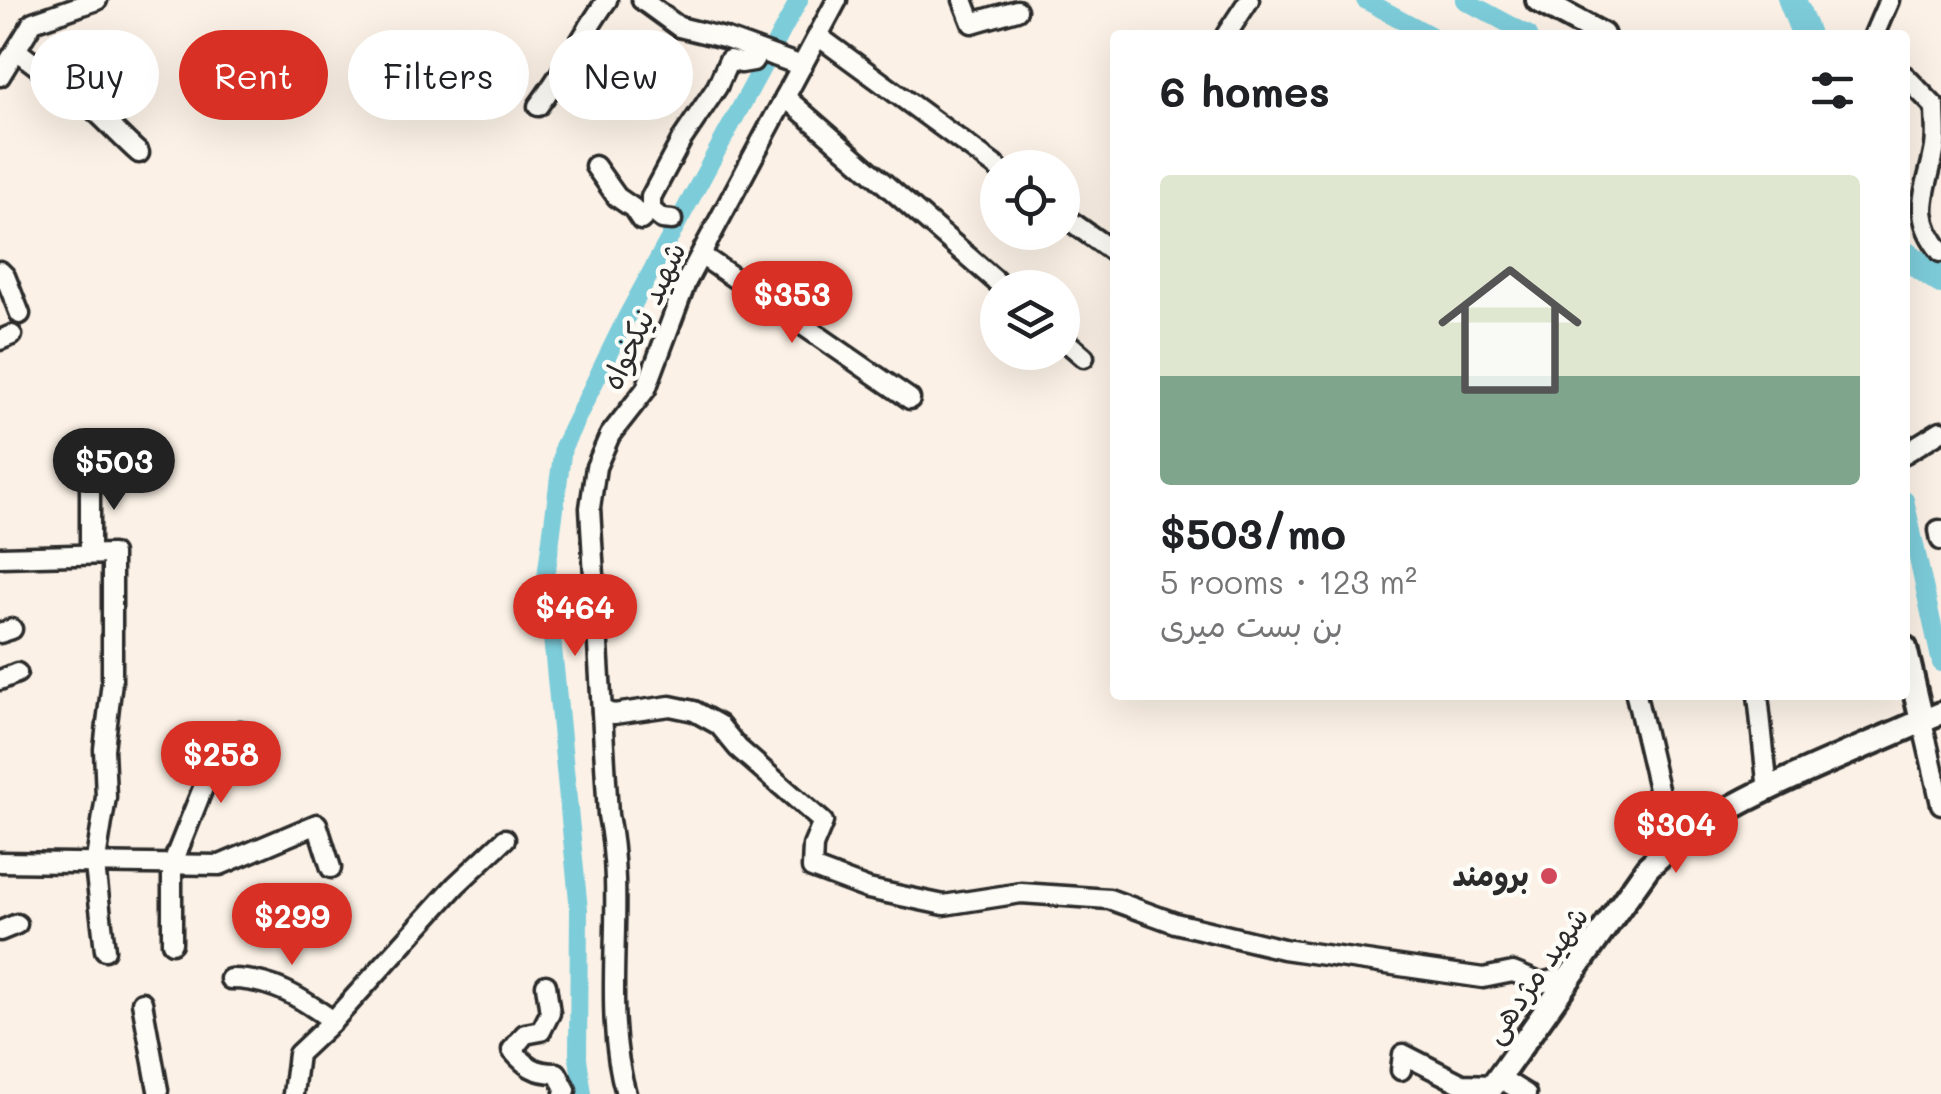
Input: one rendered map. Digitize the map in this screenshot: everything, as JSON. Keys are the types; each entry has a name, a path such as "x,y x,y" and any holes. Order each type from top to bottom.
{"main road":[{"path":"1538,0 1593,30"},
{"path":"1910,661 1931,717"},
{"name":"شهید مژدهی","path":"1494,1086 1648,867 1671,844 1728,810 1931,717"}],"street":[{"path":"0,76 33,22 97,0"},
{"path":"538,106 607,0"},
{"path":"642,0 679,27 802,66"},
{"name":"شهید نیکخواه","path":"626,1094 618,1067 617,890 590,508 596,467 610,435 646,388 686,282 837,0"},
{"path":"963,0 972,23 1017,10"},
{"path":"1229,30 1249,0"},
{"path":"1876,30 1889,0"},
{"path":"818,36 980,155"},
{"path":"16,50 30,60"},
{"path":"595,166 617,198 634,208 641,220 651,210 651,197 729,60 741,64 766,53"},
{"path":"1910,81 1935,107 1936,144 1921,200 1926,235 1941,252"},
{"path":"786,96 984,270"},
{"path":"103,120 139,153"},
{"path":"1910,187 1925,188"},
{"path":"651,210 662,219 672,220"},
{"path":"1080,228 1110,249"},
{"path":"701,255 910,399"},
{"path":"0,271 6,276 20,314"},
{"path":"1080,354 1084,357"},
{"path":"1910,449 1941,432"},
{"path":"90,472 90,554"},
{"path":"0,556 112,554 112,681 104,749 106,798 95,866 105,950"},
{"path":"1637,700 1671,844"},
{"path":"1759,700 1768,791"},
{"path":"602,711 614,714 670,706 694,712 719,725 738,748 823,822 812,846 812,868 868,889 944,905 1021,893 1109,899 1176,923 1282,950 1483,978 1513,972 1540,984 1572,976"},
{"path":"1931,717 1941,804"},
{"path":"172,943 172,865 209,773 240,731"},
{"path":"0,862 220,865 317,824 330,868"},
{"path":"293,1094 298,1054 333,1022 456,885 505,839"},
{"path":"230,979 258,979 300,998 333,1022"},
{"path":"546,985 550,1013 541,1031 525,1034 512,1050 538,1073 556,1073 566,1090 564,1094"},
{"path":"142,1002 158,1090"},
{"path":"1401,1070 1403,1054 1462,1084 1526,1094"}],"waterway":[{"path":"583,1094 578,1058 579,910 546,577 563,447 627,316 799,0"},
{"path":"1365,0 1421,30"},
{"path":"1464,0 1520,30"},
{"path":"1792,0 1804,30"},
{"path":"1910,258 1941,280"},
{"path":"1910,523 1941,663"}],"place":[{"name":"برومند","path":"1549,876"}]}
